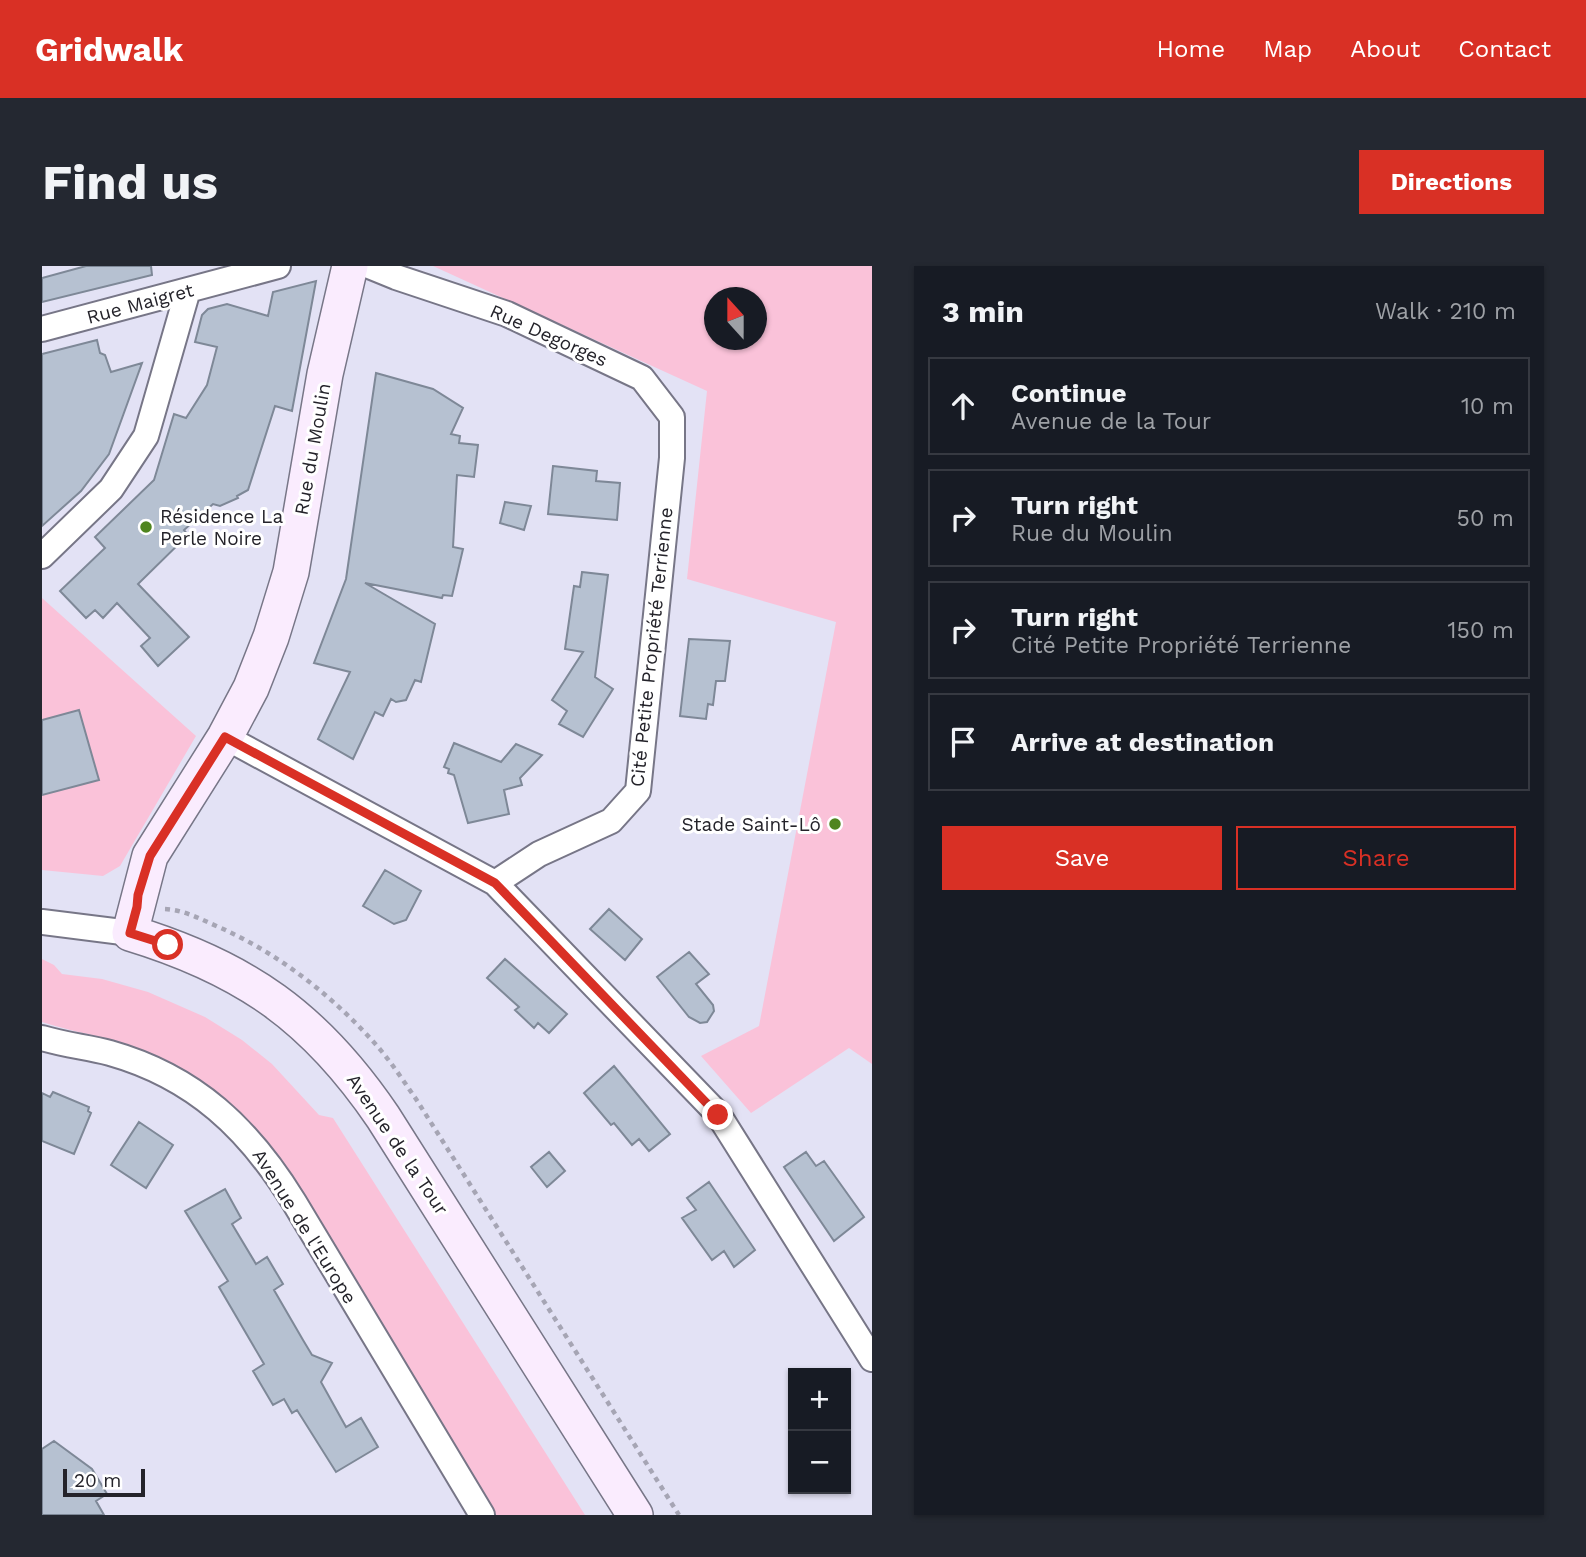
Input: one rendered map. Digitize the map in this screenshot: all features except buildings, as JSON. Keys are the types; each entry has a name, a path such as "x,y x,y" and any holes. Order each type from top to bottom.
{"street":[{"name":"Rue Maigret","path":"42,329 278,266"},
{"name":"Rue du Moulin","path":"130,933 150,856 225,737 251,688 271,637 292,572 325,374 350,266"},
{"name":"Rue Degorges","path":"369,266 507,314 642,378 672,417 672,458"},
{"path":"42,556 111,489 146,436 188,290"},
{"name":"Cité Petite Propriété Terrienne","path":"495,883 539,854 611,821 638,791 672,458"},
{"path":"225,737 495,883 718,1115 872,1359"},
{"name":"Avenue de la Tour","path":"42,922 130,933 189,953 245,981 301,1022 346,1066 383,1117 635,1515"},
{"name":"Avenue de l'Europe","path":"42,1038 110,1053 169,1076 207,1100 243,1131 270,1164 482,1515"}],"shaded area":[{"name":"Stade Saint-Lô","path":"433,266 872,266 872,1064 849,1048 751,1113 701,1056 759,1026 836,622 687,579 707,391"},
{"path":"42,598 196,736 120,866 103,876 42,870"},
{"path":"42,959 54,965 62,974 102,979 148,992 205,1017 242,1040 272,1064 319,1115 333,1118 585,1515 496,1515 287,1167 269,1144 213,1089 169,1061 116,1041 42,1022"}],"place":[{"name":"Résidence La Perle Noire","path":"146,527"},
{"name":"Stade Saint-Lô","path":"835,824"}],"route":[{"path":"168,945 130,933 138,895 150,856 225,737 495,883 718,1115"}]}
